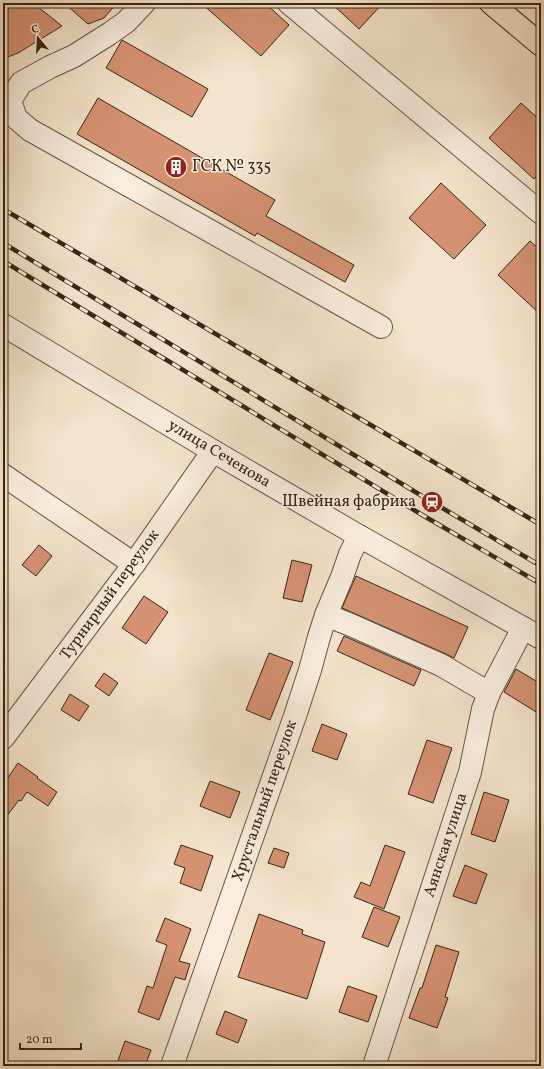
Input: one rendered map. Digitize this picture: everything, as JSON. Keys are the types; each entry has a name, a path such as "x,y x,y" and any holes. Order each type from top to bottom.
{"highway":[{"path":"491,3 541,44"}],"street":[{"path":"144,3 126,22 110,34 74,56 21,83 10,101 16,118 30,130 381,327"},
{"path":"289,3 538,205"},
{"name":"улица Сеченова","path":"3,325 358,536 532,633"},
{"name":"Турнирный переулок","path":"3,738 134,564 213,451"},
{"path":"3,475 134,564"},
{"name":"Хрустальный переулок","path":"172,1066 295,716 326,615 358,536"},
{"path":"326,615 441,665 489,693"},
{"name":"Аянская улица","path":"374,1066 470,772 483,709 489,693 532,633"}],"building":[{"path":"3,3 33,3 62,26 18,53 3,59"},
{"path":"64,3 117,3 104,18 88,24"},
{"path":"201,3 265,3 289,25 261,56"},
{"path":"331,3 383,3 359,29"},
{"path":"122,40 208,89 192,117 106,68"},
{"name":"ГСК № 335","path":"98,98 275,200 266,216 354,265 345,282 257,233 255,236 77,134"},
{"path":"521,103 541,121 541,171 534,179 489,138"},
{"path":"441,183 486,225 454,259 409,218"},
{"path":"530,241 541,251 541,315 498,275"},
{"path":"39,545 52,556 36,576 22,565"},
{"path":"292,560 312,565 302,602 283,598"},
{"path":"356,576 468,627 454,658 342,608"},
{"path":"144,596 168,612 146,644 122,628"},
{"path":"344,636 421,670 414,686 337,651"},
{"path":"269,653 293,662 270,720 246,710"},
{"path":"516,669 541,684 541,715 504,692"},
{"path":"104,673 118,683 109,696 95,686"},
{"path":"70,694 89,706 79,721 61,710"},
{"path":"322,724 347,734 337,760 312,751"},
{"path":"427,740 452,748 433,803 408,794"},
{"path":"18,763 57,792 48,806 27,792 3,821 3,785"},
{"path":"210,781 240,792 230,818 200,806"},
{"path":"484,792 509,800 495,842 471,834"},
{"path":"181,845 213,856 201,891 180,883 185,868 174,864"},
{"path":"385,845 405,852 384,909 354,897 361,882 370,886"},
{"path":"274,848 289,853 284,868 268,863"},
{"path":"465,865 487,874 476,904 453,896"},
{"path":"374,907 400,917 388,947 362,937"},
{"path":"259,914 303,930 302,934 325,942 307,999 238,977"},
{"path":"165,918 191,929 179,961 190,964 185,980 175,977 159,1020 138,1012 147,986 153,988 167,945 156,941"},
{"path":"436,945 459,952 445,997 448,998 437,1028 409,1018 420,988 422,988"},
{"path":"348,986 377,996 368,1022 339,1012"},
{"path":"225,1011 247,1020 238,1043 216,1034"},
{"path":"125,1041 151,1050 145,1066 116,1066"}],"railway":[{"path":"3,209 541,525"},
{"path":"3,243 432,502 541,566"},
{"path":"3,261 424,516 541,584"}],"place":[{"name":"ГСК № 335","path":"176,167"},
{"name":"Швейная фабрика","path":"432,502"}]}
